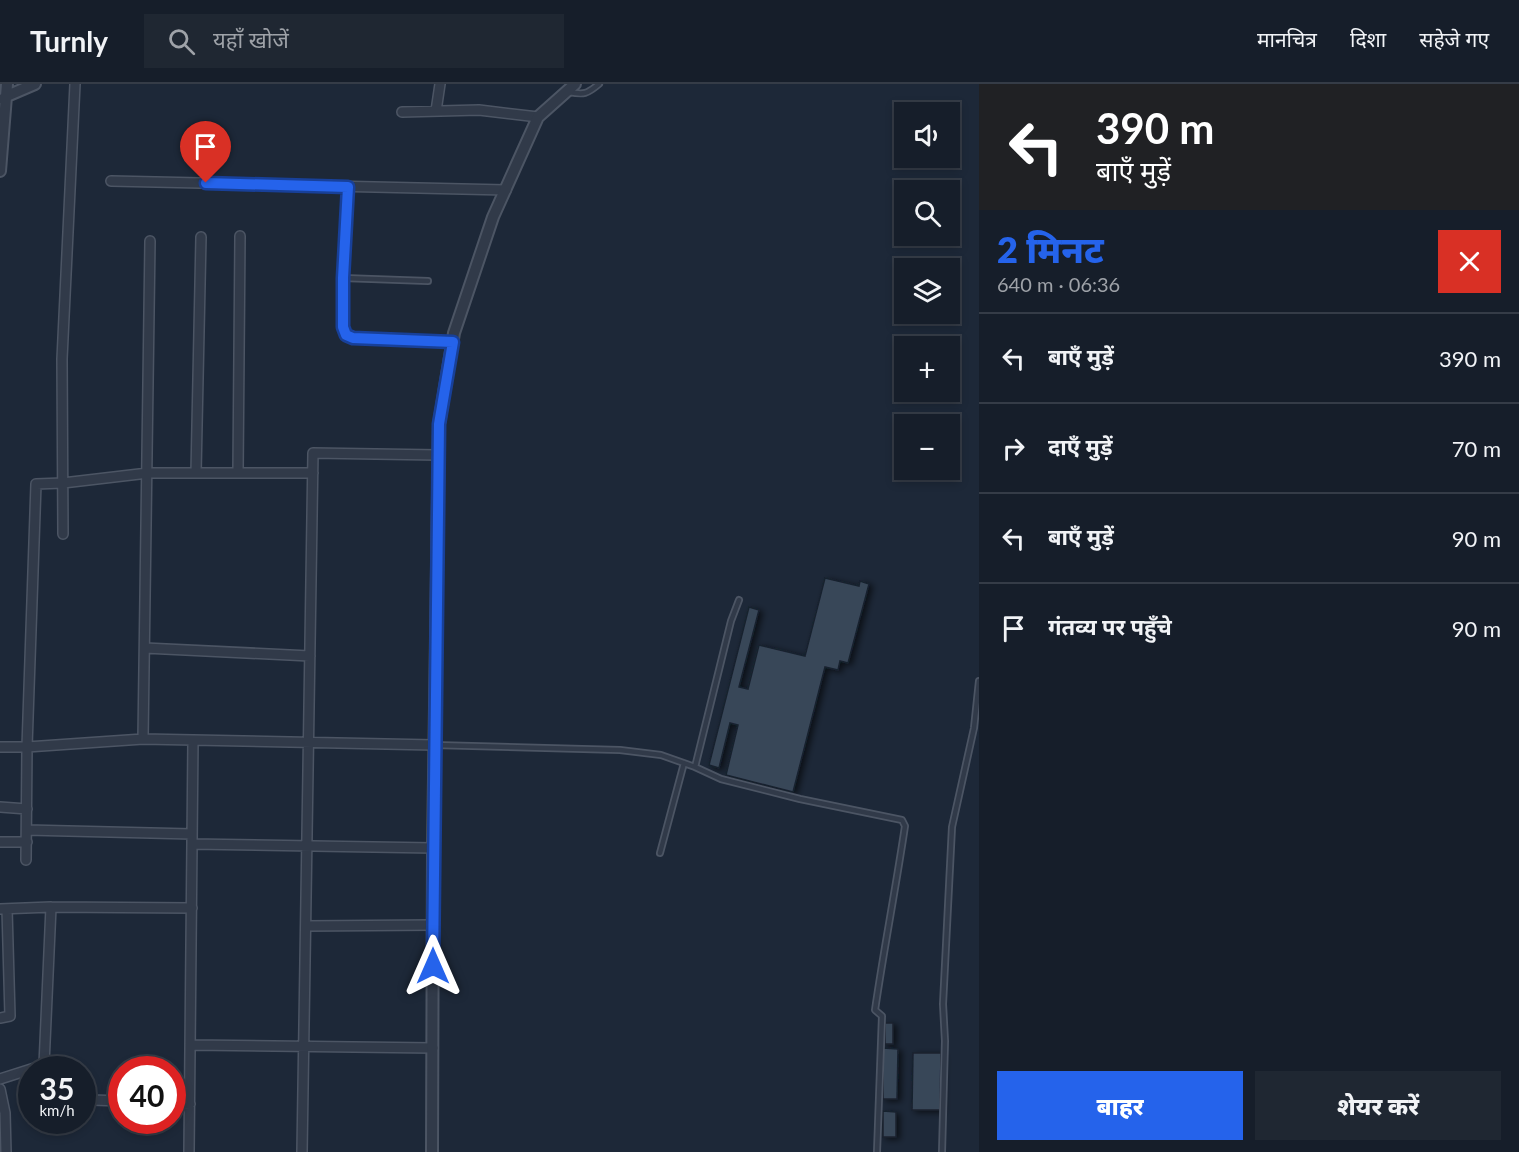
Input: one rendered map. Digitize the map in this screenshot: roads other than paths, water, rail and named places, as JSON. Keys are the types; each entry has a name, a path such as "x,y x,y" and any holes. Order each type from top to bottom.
{"street":[{"path":"0,171 3,98 7,84"},
{"path":"3,98 35,84"},
{"path":"63,534 62,359 75,84"},
{"path":"436,111 440,84"},
{"path":"432,1152 433,848 439,424 454,333 493,218 538,117 569,86"},
{"path":"402,111 479,110 538,117"},
{"path":"111,181 506,190"},
{"path":"238,473 240,236"},
{"path":"196,473 201,237"},
{"path":"143,739 150,241"},
{"path":"302,1152 313,453 438,455"},
{"path":"26,860 27,747 36,484 148,473 313,473"},
{"path":"145,648 310,656"},
{"path":"0,747 143,739 434,745"},
{"path":"189,1152 193,740"},
{"path":"0,807 27,809"},
{"path":"27,830 307,846 433,848"},
{"path":"0,842 27,842"},
{"path":"45,1056 51,907"},
{"path":"0,1018 10,1016 4,909 192,908"},
{"path":"306,926 433,925"},
{"path":"191,1045 433,1048"},
{"path":"0,1079 18,1074"},
{"path":"0,1089 5,1113 6,1152"},
{"path":"186,1104 190,1104"}],"lane":[{"path":"569,86 582,95 599,84"},
{"path":"348,187 343,278 343,327 346,335 353,338 453,342"},
{"path":"343,278 428,281"},
{"path":"695,767 731,621 739,600"},
{"path":"942,1152 945,1041 943,1004 952,827 974,728 979,681"},
{"path":"434,745 620,750 661,756 695,767 721,779 902,820 905,826 898,877 875,1010 882,1016 877,1152"},
{"path":"660,853 684,763"}]}
